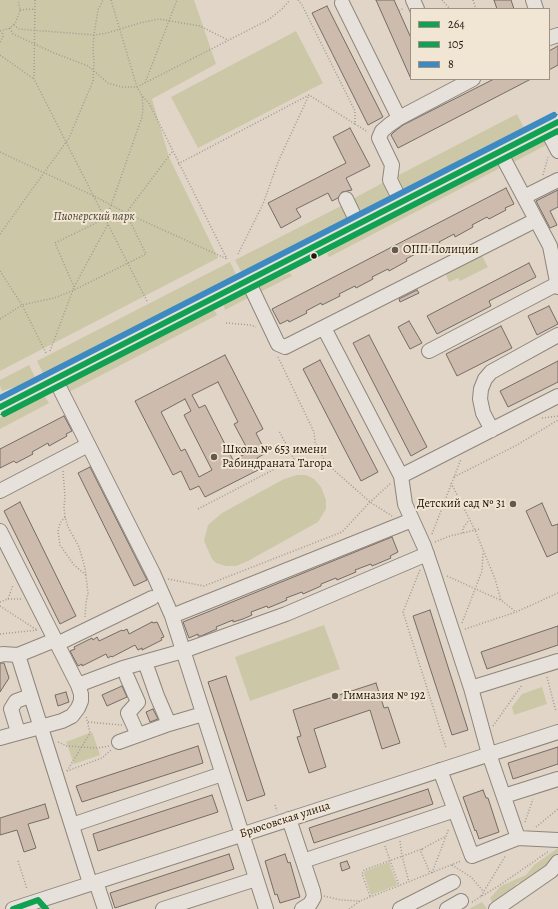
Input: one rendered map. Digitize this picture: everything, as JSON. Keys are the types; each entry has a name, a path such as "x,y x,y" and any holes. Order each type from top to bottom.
{"street":[{"path":"342,3 399,118"},
{"path":"401,202 390,180 392,165 378,138 382,131 389,125 451,84 469,80"},
{"path":"0,407 552,125 554,152"},
{"path":"429,352 557,280 550,246 536,220 529,195 500,152"},
{"path":"529,195 558,180"},
{"path":"346,199 358,224"},
{"path":"248,281 278,344 285,347 536,220"},
{"path":"324,328 401,476 408,521 426,548 456,632 489,754 519,838"},
{"path":"492,430 483,413 480,399 481,389 485,380 491,372 558,335"},
{"path":"55,379 154,576 172,616 266,909"},
{"path":"401,476 558,396"},
{"path":"0,491 88,445"},
{"path":"172,616 408,521"},
{"path":"0,530 19,568 49,636 78,685 81,694 81,701 78,708 75,712 62,721 41,731 18,732 0,738"},
{"path":"78,685 123,668 183,651 286,614 426,548"},
{"path":"0,655 18,655 49,636 152,598"},
{"path":"18,655 41,731 72,824 93,882 105,909"},
{"path":"471,688 558,661"},
{"path":"145,662 169,724"},
{"path":"127,677 138,702"},
{"path":"18,732 11,709 16,701 30,696"},
{"path":"136,731 128,713 138,702 157,696"},
{"path":"118,743 136,731 169,724 203,714"},
{"name":"Брюсовская улица","path":"13,909 41,906 93,882 558,732"},
{"path":"440,770 472,856 519,838 555,844"},
{"path":"72,824 222,774"},
{"path":"504,796 558,779"},
{"path":"303,861 455,810"},
{"path":"289,819 315,899 302,909"},
{"path":"496,909 551,871 558,862"},
{"path":"163,909 256,879"},
{"path":"400,909 453,882"},
{"path":"447,909 461,901"}],"path":[{"path":"0,42 3,37 1,31 14,25 18,18 20,10 18,0"},
{"path":"34,0 34,79 148,301"},
{"path":"0,234 66,143 93,81 94,35 98,10 103,0"},
{"path":"0,152 94,196 126,213 226,259 149,103 142,96 137,87 111,0"},
{"path":"144,83 177,0"},
{"path":"10,28 13,34 54,53 88,66 108,83 122,87 137,87 268,20 282,9 290,0"},
{"path":"298,0 302,5 355,111 354,124"},
{"path":"442,0 449,8"},
{"path":"20,10 34,9"},
{"path":"14,25 18,30 94,35 159,19 200,26 228,40"},
{"path":"0,55 34,79"},
{"path":"309,95 378,138"},
{"path":"178,164 309,95"},
{"path":"238,254 263,204 278,162 309,95"},
{"path":"74,287 55,243 106,218 112,205 142,117 142,96"},
{"path":"126,213 172,152"},
{"path":"529,195 541,180 554,152"},
{"path":"0,319 22,305 54,298 72,291 146,254 126,213"},
{"path":"50,351 72,291 108,224"},
{"path":"0,270 22,305 46,353"},
{"path":"226,323 251,325 258,328"},
{"path":"278,358 314,432 315,442 326,463 370,502 408,521"},
{"path":"454,477 517,445 558,420"},
{"path":"198,509 294,459 279,431"},
{"path":"446,748 403,612 467,442"},
{"path":"60,459 64,477 65,517 68,527 79,547 86,575 88,592 85,617"},
{"path":"154,576 204,586 342,532 385,487 401,476"},
{"path":"451,483 475,530 495,579 501,600"},
{"path":"65,517 60,523 58,531 60,545 74,565 86,575"},
{"path":"462,533 463,528 469,520"},
{"path":"426,548 450,536 480,529"},
{"path":"456,632 476,589 482,571 483,551"},
{"path":"0,602 8,599 19,568"},
{"path":"446,575 501,600 516,612"},
{"path":"456,632 516,612 558,593"},
{"path":"0,606 49,636"},
{"path":"0,634 49,636"},
{"path":"539,667 556,712"},
{"path":"491,729 539,667"},
{"path":"88,722 136,731"},
{"path":"41,731 68,746 97,748 118,743"},
{"path":"90,733 68,771 102,758 118,743"},
{"path":"480,897 519,838 537,786"},
{"path":"519,838 558,809"},
{"path":"431,873 455,810"},
{"path":"404,827 400,840 400,847 409,882"},
{"path":"382,835 399,886"},
{"path":"370,897 362,874 364,870 422,849 446,836"},
{"path":"461,901 470,904 555,844"},
{"path":"422,849 421,852 431,873"},
{"path":"349,909 360,901 472,856"},
{"path":"18,861 27,889"},
{"path":"452,865 471,877 484,892"},
{"path":"315,899 326,897 360,901"}],"green space":[{"name":"Пионерский парк","path":"0,0 194,0 216,64 152,99 169,157 218,258 0,371"},
{"path":"296,31 323,83 198,148 171,97"},
{"path":"517,114 524,128 400,192 393,178"},
{"path":"545,137 550,143 512,163 511,155"},
{"path":"500,160 504,166 329,257 327,254 350,237"},
{"path":"386,181 394,195 358,214 351,200"},
{"path":"343,205 350,218 242,273 235,260"},
{"path":"481,254 488,267 460,281 458,278 449,282 445,273"},
{"path":"230,262 237,276 44,375 37,361"},
{"path":"290,273 292,276 260,292 257,286"},
{"path":"245,292 248,298 225,310 223,303"},
{"path":"211,309 215,311 217,315 65,394 63,386"},
{"path":"29,365 36,379 2,391 0,380"},
{"path":"44,395 49,403 0,429 0,418"},
{"path":"297,475 306,475 314,479 321,487 326,500 326,509 318,522 248,561 236,566 226,566 216,563 212,559 204,541 208,525 222,513 284,479"},
{"path":"324,625 340,669 250,701 235,657"},
{"path":"542,687 547,704 514,715 512,707 522,694"},
{"path":"92,732 100,755 74,764 66,742"},
{"path":"558,848 558,856 530,881 517,883 513,892 493,903 490,898 501,886 526,875 534,865"},
{"path":"389,862 397,885 371,895 364,874 365,871"},
{"path":"482,902 487,909 469,909"}],"building":[{"path":"376,0 394,0 410,36 410,77"},
{"path":"494,0 511,0 514,8 497,8"},
{"path":"327,6 383,117 368,125 312,13"},
{"path":"558,46 558,65 550,69 550,50"},
{"path":"492,80 529,80 398,148 391,135 403,125"},
{"path":"350,128 370,166 346,178 352,190 342,192 338,198 332,201 328,193 296,209 301,217 281,228 268,203 346,163 333,137"},
{"path":"506,188 514,204 505,208 506,210 489,219 487,217 455,237 454,234 422,254 421,251 389,271 388,269 372,277 373,279 356,288 355,286 339,294 340,296 322,305 321,303 306,311 307,313 289,322 288,320 280,324 272,309"},
{"path":"558,190 558,207 550,211 557,225 550,228 536,201"},
{"path":"529,263 536,277 489,301 491,306 437,334 427,316"},
{"path":"417,290 419,293 400,302 399,299"},
{"path":"549,306 558,324 537,335 528,316"},
{"path":"409,321 422,343 410,349 398,327"},
{"path":"501,326 512,348 457,376 446,354"},
{"path":"369,335 427,447 411,456 353,343"},
{"path":"225,355 263,429 256,433 266,453 257,458 262,468 205,497 199,486 190,490 181,471 173,475 135,401","holes":["218,382 238,422 234,424 249,452 233,460 205,405 199,408 192,395","185,399 191,411 184,415 212,470 199,477 185,449 181,451 161,412"]},
{"path":"320,360 378,472 361,481 303,369"},
{"path":"558,361 558,382 508,407 500,391"},
{"path":"64,416 72,431 66,434 67,436 49,446 48,443 32,452 33,454 16,463 14,461 0,468 0,449"},
{"path":"90,467 147,580 134,586 78,473"},
{"path":"20,502 76,616 60,624 4,511"},
{"path":"542,503 552,526 558,524 558,552 547,557 526,511"},
{"path":"392,537 398,552 390,556 391,558 372,566 371,564 355,570 356,572 337,580 336,578 321,584 321,586 303,594 302,592 286,598 287,600 268,608 267,606 251,612 252,615 233,622 233,620 216,627 217,629 201,636 198,636 198,634 189,638 183,622"},
{"path":"430,610 468,730 452,735 413,616"},
{"path":"152,622 157,622 164,637 161,638 162,640 142,650 142,648 138,650 135,645 112,657 111,656 108,658 106,654 82,666 82,664 78,666 70,651 75,649 74,647 92,638 93,640 97,637 99,641 127,629 129,634"},
{"path":"558,626 558,645 487,669 481,652"},
{"path":"0,663 4,663 9,678 0,692"},
{"path":"226,676 265,795 247,801 208,682"},
{"path":"376,683 384,708 388,707 400,743 382,749 370,710 314,729 326,767 309,773 297,737 301,736 293,710"},
{"path":"122,686 127,697 107,706 102,695"},
{"path":"66,692 69,702 58,706 55,695"},
{"path":"153,709 158,719 150,722 146,712"},
{"path":"198,746 203,763 82,802 76,786"},
{"path":"558,747 558,764 513,779 508,763"},
{"path":"428,789 433,804 314,843 309,828"},
{"path":"483,790 486,798 488,798 499,832 479,839 463,797"},
{"path":"212,795 218,812 98,851 93,834"},
{"path":"45,804 49,818 28,824 36,848 24,852 17,830 0,835 0,818"},
{"path":"229,854 234,869 115,908 110,893"},
{"path":"285,854 288,863 290,862 300,897 280,903 277,894 275,895 265,861"},
{"path":"347,861 350,868 342,871 340,863"}],"transit line":[{"name":"8","path":"0,398 554,115"},
{"name":"264","path":"0,407 558,122"},
{"name":"105","path":"4,414 558,131"},
{"name":"264","path":"13,909 38,900 46,909"}],"place":[{"name":"ОПП Полиции","path":"395,250"},
{"name":"Школа № 653 имени Рабиндраната Тагора","path":"214,457"},
{"name":"Детский сад № 31","path":"513,504"},
{"name":"Гимназия № 192","path":"335,696"}]}
